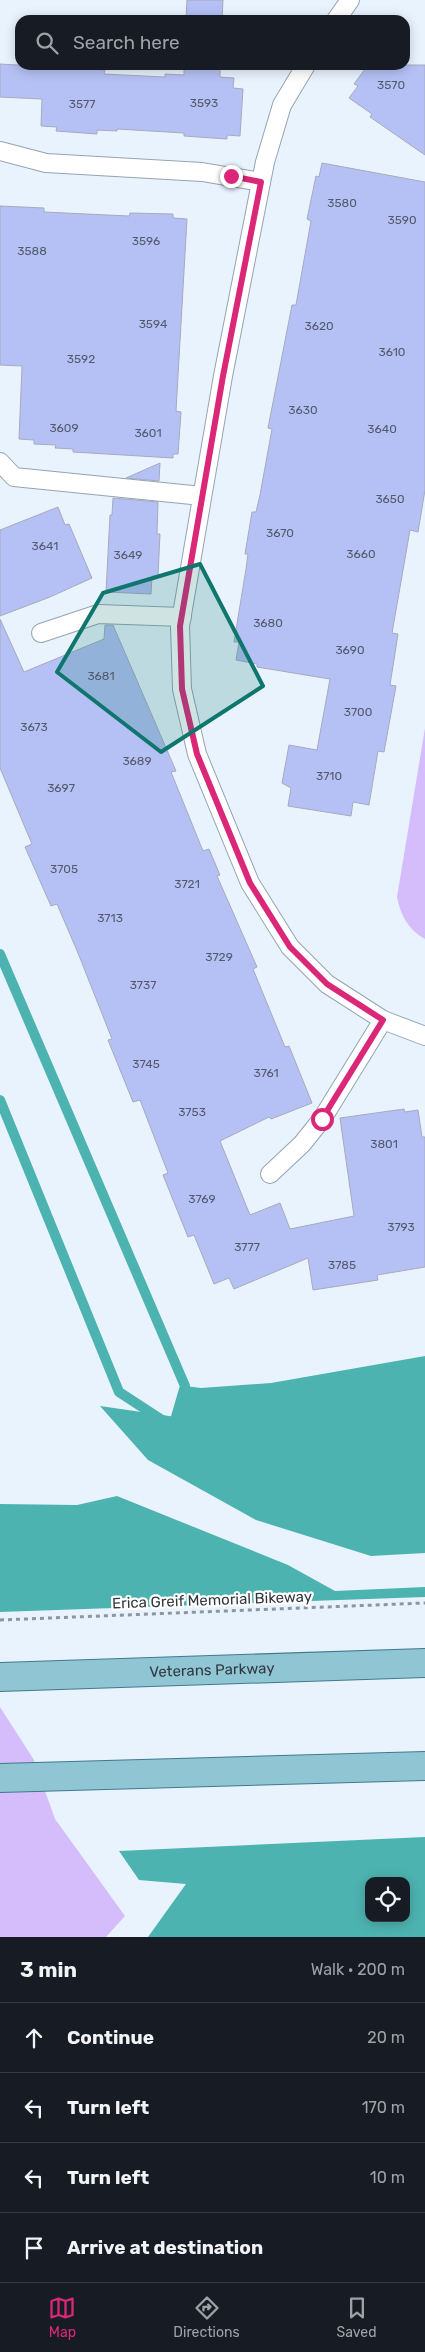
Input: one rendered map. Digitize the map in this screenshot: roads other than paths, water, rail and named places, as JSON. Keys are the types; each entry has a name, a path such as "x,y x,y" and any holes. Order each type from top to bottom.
{"main road":[{"name":"Veterans Parkway","path":"0,1677 425,1663"},
{"path":"0,1778 425,1766"}],"lane":[{"path":"340,15 350,0"},
{"path":"303,70 282,105 265,162 223,376 182,617 182,689 197,754 250,883 290,947 327,984 383,1020 425,1036"},
{"path":"0,151 46,164 202,172 261,182"},
{"path":"0,462 14,477 202,496"},
{"path":"41,634 98,614 182,617"},
{"path":"270,1174 302,1144 322,1119 383,1020"}],"waterway":[{"path":"0,954 185,1386 176,1417"},
{"path":"0,1100 119,1392 162,1420"}]}
